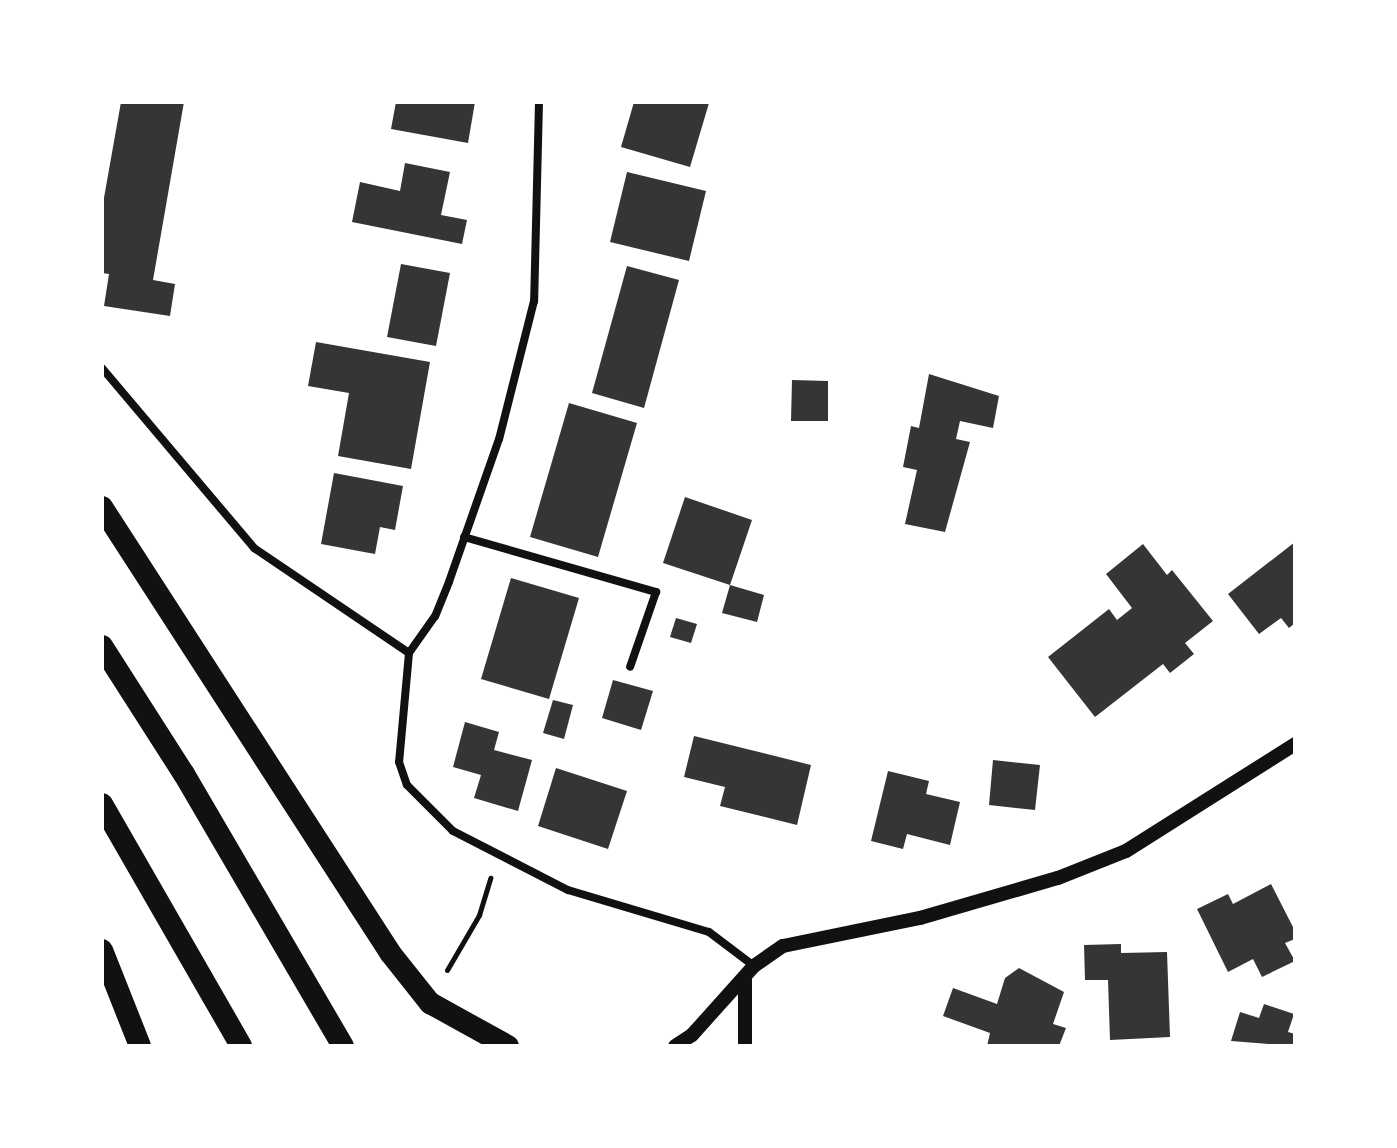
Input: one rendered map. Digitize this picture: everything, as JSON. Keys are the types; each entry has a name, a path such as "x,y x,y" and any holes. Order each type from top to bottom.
{"highway":[{"path":"102,507 391,954 430,1003 508,1046"},
{"path":"102,646 343,1046"},
{"path":"102,804 241,1046"},
{"path":"102,950 140,1046"}],"street":[{"path":"539,102 534,301 499,439 435,616 409,653 399,762 407,785 453,831 497,856 612,906 709,932 754,966"},
{"path":"102,368 254,548 409,653"},
{"path":"464,537 656,592 630,667"},
{"path":"675,1046 745,980 754,966 783,946 1000,897 1126,851 1295,744"},
{"path":"745,980 745,1046"}],"path":[{"path":"447,971 479,915 497,856"}],"building":[{"path":"121,102 184,102 153,280 175,284 170,316 104,306 109,274 102,273 102,209"},
{"path":"396,102 475,102 468,143 391,129"},
{"path":"634,102 709,103 690,167 621,147"},
{"path":"405,163 450,172 441,215 467,220 462,244 352,222 360,182 400,191"},
{"path":"627,172 706,191 689,261 610,242"},
{"path":"401,264 450,273 436,346 387,337"},
{"path":"627,266 679,280 644,408 592,393"},
{"path":"316,342 430,362 411,469 338,456 349,393 308,386"},
{"path":"929,374 999,396 993,428 960,421 956,439 970,442 945,532 905,524 917,470 903,467 911,426 919,428"},
{"path":"792,380 828,381 828,421 791,421"},
{"path":"569,403 637,423 598,557 530,537"},
{"path":"334,473 403,486 395,530 380,527 375,554 321,544"},
{"path":"685,497 752,520 730,585 663,563"},
{"path":"1295,542 1295,623 1289,628 1281,618 1259,634 1228,594"},
{"path":"1143,544 1167,575 1172,570 1213,621 1185,643 1194,654 1170,673 1163,664 1095,717 1048,657 1109,609 1117,620 1132,608 1106,574"},
{"path":"511,578 579,598 549,699 481,679"},
{"path":"730,585 764,595 757,622 722,613"},
{"path":"676,618 697,624 691,643 670,637"},
{"path":"613,680 653,691 641,730 602,718"},
{"path":"553,700 573,705 564,739 543,733"},
{"path":"465,722 499,732 494,750 532,760 518,811 474,798 481,775 453,767"},
{"path":"694,736 811,765 797,825 720,806 725,787 684,777"},
{"path":"993,760 1040,765 1035,810 989,805"},
{"path":"556,768 627,791 608,849 538,826"},
{"path":"888,771 929,781 926,794 960,802 950,845 907,834 903,849 871,841"},
{"path":"1271,884 1295,931 1295,939 1285,943 1295,961 1262,977 1253,959 1228,972 1197,909 1228,894 1233,904"},
{"path":"1121,944 1121,953 1167,952 1170,1037 1110,1040 1108,980 1085,980 1084,945"},
{"path":"1019,968 1064,992 1053,1024 1066,1028 1059,1046 987,1046 990,1033 943,1016 953,988 997,1004 1005,978"},
{"path":"1264,1004 1294,1014 1288,1032 1295,1034 1295,1046 1231,1041 1240,1012 1259,1018"}]}
